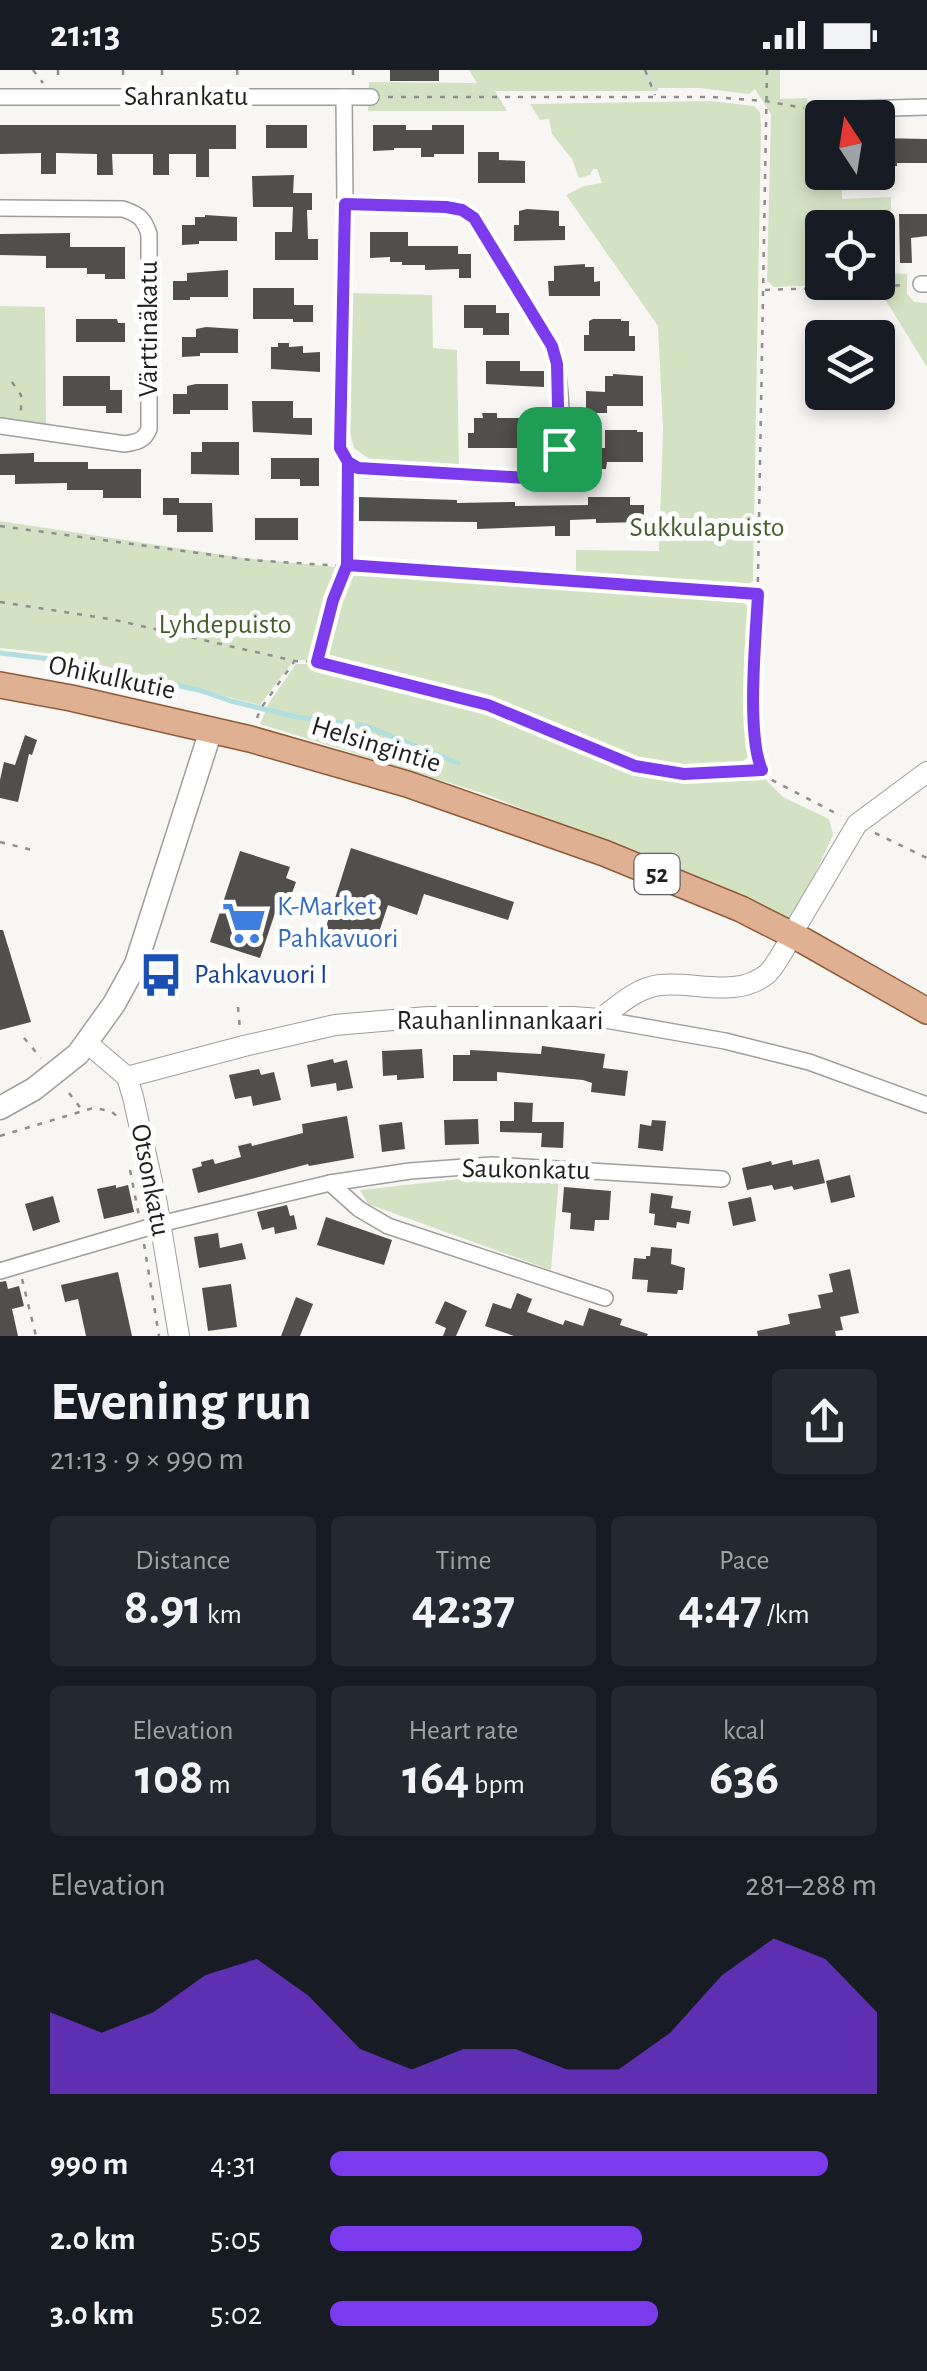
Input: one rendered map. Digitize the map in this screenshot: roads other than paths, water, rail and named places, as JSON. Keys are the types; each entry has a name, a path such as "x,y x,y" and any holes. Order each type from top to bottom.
{"main road":[{"name":"Ohikulkutie","path":"0,685 211,730"},
{"name":"Helsingintie","path":"211,730 407,784 638,867 741,909 927,1012"},
{"path":"0,1108 34,1089 78,1054 114,1004 136,964 211,730"}],"street":[{"name":"Sahrankatu","path":"0,97 371,96"},
{"path":"344,97 340,448 348,462 358,468 527,478 548,469 559,449 560,401 552,346 474,218 462,210 446,207 345,204"},
{"path":"895,108 927,107"},
{"name":"Värttinäkatu","path":"0,208 123,209 138,214 145,222 149,234 149,430 140,442 126,444 0,426"},
{"path":"798,922 857,824 927,772"},
{"path":"600,1020 638,990 660,985 745,985 767,974 785,948"},
{"name":"Rauhanlinnankaari","path":"127,1077 335,1026 428,1017 573,1017 724,1041 809,1062 927,1104"},
{"path":"86,1042 127,1077"},
{"name":"Otsonkatu","path":"127,1077 151,1227 179,1336"},
{"name":"Saukonkatu","path":"0,1272 151,1227 330,1183 410,1170 492,1164 722,1179"},
{"path":"330,1183 358,1209 388,1226 604,1298"}],"waterway":[{"path":"0,653 50,659 199,690 297,717 366,726 458,763"}],"place":[{"name":"K-Market Pahkavuori","path":"244,923"},
{"name":"Pahkavuori I","path":"161,975"}],"park label":[{"name":"Sukkulapuisto","path":"707,528"},
{"name":"Lyhdepuisto","path":"225,625"}]}
